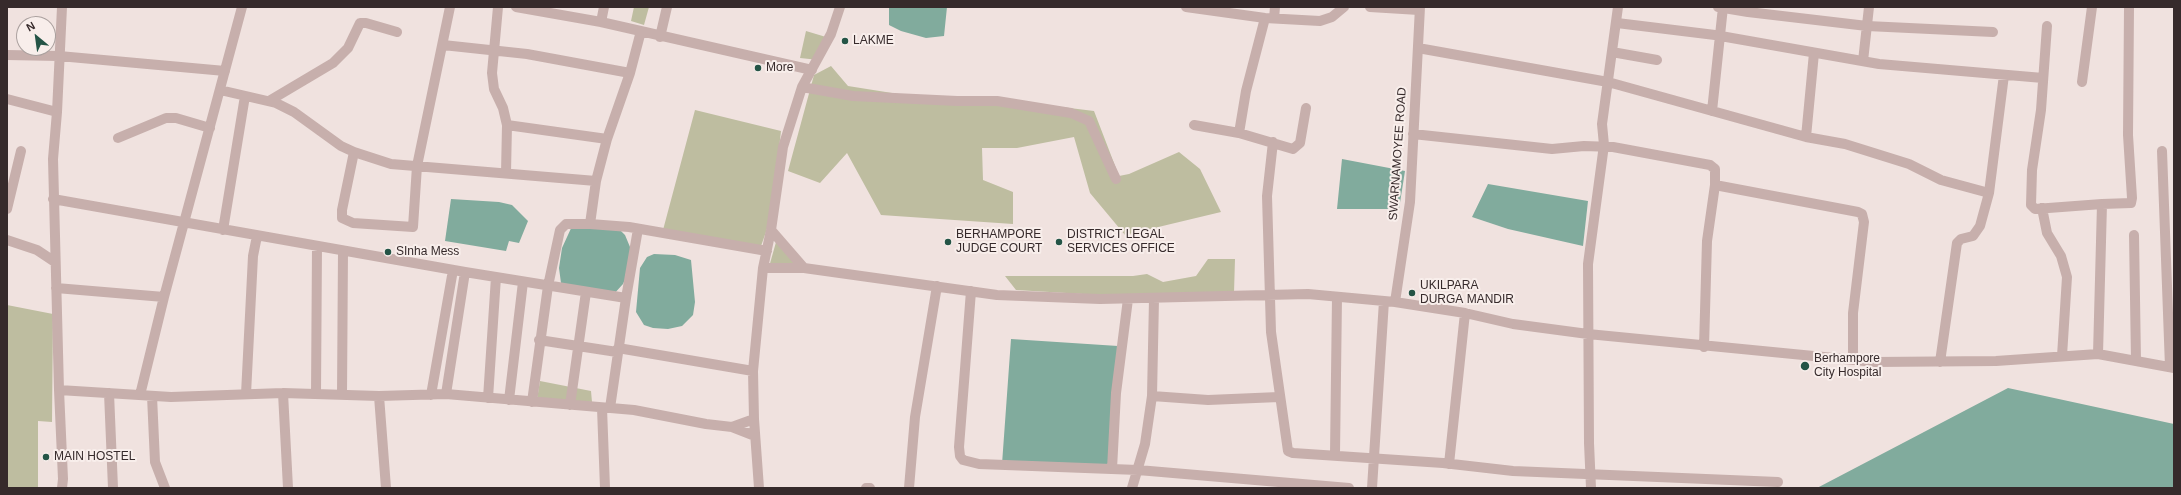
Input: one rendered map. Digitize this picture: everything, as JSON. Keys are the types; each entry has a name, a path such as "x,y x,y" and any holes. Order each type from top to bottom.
{"street":[{"path":"62,7 57,112 53,159 53,199 63,479 62,488"},
{"path":"140,396 164,297 185,224 242,7"},
{"path":"354,152 341,214 345,220 353,223 413,228 417,166 450,7"},
{"path":"498,7 494,51 493,86 503,108 507,125 506,173"},
{"path":"516,7 601,22 660,36 727,49 812,70"},
{"path":"601,22 604,7"},
{"path":"660,36 666,7"},
{"path":"758,488 753,371 763,268 772,230 783,147 802,87 831,34 840,7"},
{"path":"1186,7 1270,18 1326,20 1336,15 1344,7"},
{"path":"1239,133 1246,91 1275,7"},
{"path":"1370,7 1419,9"},
{"path":"1591,488 1588,264 1604,146 1602,124 1618,7"},
{"path":"1712,111 1720,36 1721,7 1867,26 1993,32"},
{"path":"1863,61 1870,7"},
{"path":"2082,82 2092,7"},
{"path":"2047,26 2030,201 2033,208 2131,203 2132,198 2128,135 2129,7"},
{"name":"SWARNAMOYEE ROAD","path":"1395,302 1410,202 1419,9"},
{"path":"269,101 334,63 348,48 360,23 366,23 397,32"},
{"path":"1617,23 1720,36 1879,64 2043,78"},
{"path":"590,224 596,181 607,139 630,73 641,31"},
{"path":"443,45 527,54 630,73"},
{"path":"1418,48 1608,82 1806,137 1845,144 1909,164 1941,180 1989,192"},
{"path":"1612,52 1656,60"},
{"path":"1806,137 1814,53"},
{"path":"7,56 59,56 225,71"},
{"path":"1940,362 1957,243 1961,239 1973,236 1980,226 1989,192 2004,75"},
{"path":"802,87 854,96 957,101 997,101 1071,113 1089,121 1116,178"},
{"path":"220,90 269,101 294,112 341,146 354,152 391,164 596,181"},
{"path":"222,230 245,96"},
{"path":"7,98 57,112"},
{"path":"1194,125 1239,133 1293,149 1298,146 1306,108"},
{"path":"118,138 166,118 176,118 210,128"},
{"path":"507,125 607,139"},
{"path":"1413,134 1552,149 1604,146 1710,165 1714,167 1716,173 1715,185 1707,241 1704,347"},
{"path":"1273,142 1267,196 1270,332 1288,451 1293,453 1334,454 1514,471 1590,476 1778,482"},
{"path":"7,209 20,151"},
{"path":"763,268 804,268 997,295 1154,299 1308,294 1395,302 1465,313 1513,324 1588,334 1704,347 1875,362 1996,361 2098,354 2172,368 2162,151"},
{"path":"1715,185 1854,211 1862,214 1864,222 1853,313 1853,359"},
{"path":"53,199 185,224 523,282 626,298"},
{"path":"2098,354 2102,204"},
{"path":"2042,208 2047,233 2061,256 2067,277 2062,356"},
{"path":"532,402 539,340 548,286 560,230 566,224 590,224 638,229 767,251"},
{"path":"605,488 606,408 638,229"},
{"path":"772,230 804,268"},
{"path":"2134,235 2136,361"},
{"path":"246,394 253,256 257,236"},
{"path":"7,240 37,250 55,262"},
{"path":"316,394 317,246"},
{"path":"342,251 342,395"},
{"path":"431,395 453,270"},
{"path":"446,394 465,272"},
{"path":"488,398 496,277"},
{"path":"510,400 523,282"},
{"path":"909,488 915,417 937,286"},
{"path":"56,288 164,297"},
{"path":"971,291 959,447 960,458 979,464 1138,470 1349,488"},
{"path":"570,405 586,292"},
{"path":"1334,454 1336,297"},
{"path":"1112,469 1116,393 1128,299"},
{"path":"1132,488 1145,444 1152,396 1154,299"},
{"path":"1372,488 1384,301"},
{"path":"1449,464 1465,313"},
{"path":"539,340 617,350 753,371"},
{"path":"59,390 140,396 283,393 379,396 446,394 606,408 732,427 755,436"},
{"path":"109,393 113,488"},
{"path":"283,393 288,488"},
{"path":"152,396 155,462 164,488"},
{"path":"379,396 386,488"},
{"path":"1152,396 1208,400 1279,397"},
{"path":"732,427 754,419"}],"shaded area":[{"path":"634,7 649,7 644,25 631,21"},
{"path":"889,7 947,7 944,36 926,38 901,31 889,25"},
{"path":"806,31 826,37 819,60 800,58"},
{"path":"831,66 848,86 911,96 980,97 1094,111 1119,176 1129,174 1179,152 1200,169 1221,212 1125,235 1090,193 1074,137 1017,148 982,148 983,180 1013,192 1013,224 881,215 847,153 820,183 788,171 814,75"},
{"path":"695,110 781,131 771,218 761,246 663,230"},
{"path":"1342,159 1405,171 1399,209 1337,209"},
{"path":"1488,184 1588,201 1583,246 1508,229 1472,217"},
{"path":"451,199 499,202 512,205 528,221 519,243 509,241 506,251 445,241"},
{"path":"573,224 618,228 625,235 630,247 630,269 623,284 613,295 561,283 559,268 562,248"},
{"path":"778,235 800,266 769,267"},
{"path":"654,254 675,255 691,260 695,302 693,315 682,326 668,329 653,328 644,325 636,312 640,268 647,257"},
{"path":"1208,259 1235,259 1234,293 1100,295 1016,290 1005,276 1133,276 1147,274 1163,282 1196,276"},
{"path":"7,305 53,314 52,422 38,421 38,488 7,488"},
{"path":"1011,339 1118,346 1113,468 1002,464"},
{"path":"540,381 591,391 592,402 537,399"},
{"path":"2008,388 2174,424 2174,488 1817,488"}],"place":[{"name":"LAKME","path":"845,41"},
{"name":"More","path":"758,68"},
{"name":"BERHAMPORE JUDGE COURT","path":"948,242"},
{"name":"DISTRICT LEGAL SERVICES OFFICE","path":"1059,242"},
{"name":"SInha Mess","path":"388,252"},
{"name":"UKILPARA DURGA MANDIR","path":"1412,293"},
{"name":"Berhampore City Hospital","path":"1805,366"},
{"name":"MAIN HOSTEL","path":"46,457"}]}
